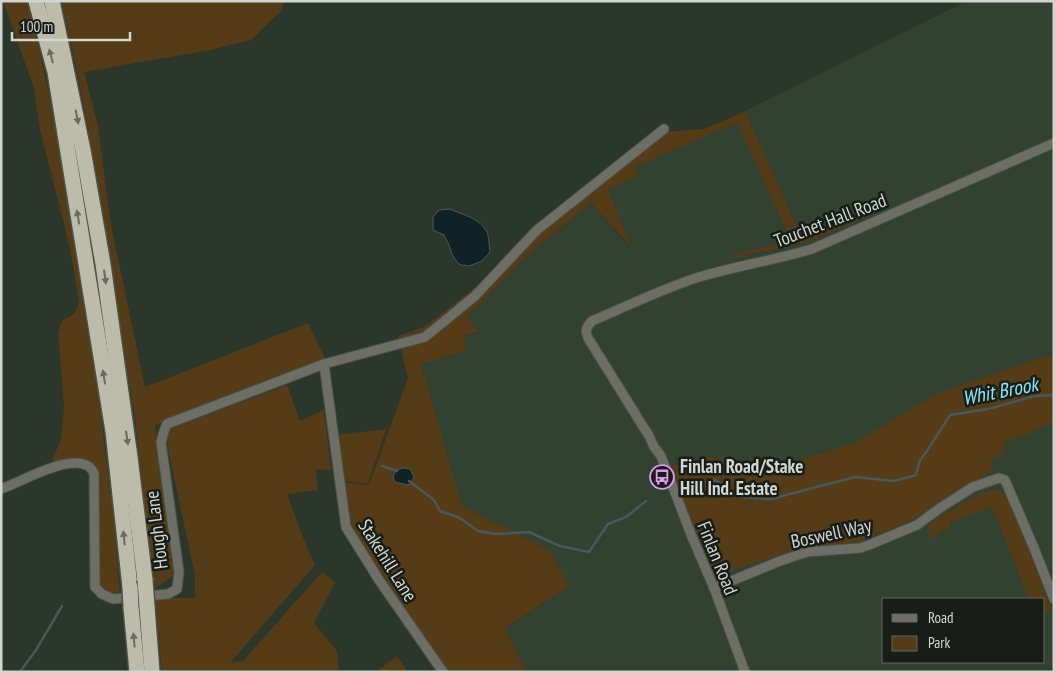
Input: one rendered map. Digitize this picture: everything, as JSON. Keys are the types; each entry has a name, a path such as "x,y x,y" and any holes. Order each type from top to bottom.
{"highway":[{"path":"36,1 55,72 112,421 130,587 136,672"},
{"path":"52,1 83,150 103,264 145,580 152,667"}],"street":[{"path":"324,364 425,337 474,296 538,230 664,129"},
{"name":"Touchet Hall Road","path":"586,328 592,321 659,292 699,278 788,256 819,246 1054,143"},
{"name":"Finlan Road","path":"586,328 588,338 661,456 714,588 745,672"},
{"name":"Hough Lane","path":"1,489 58,465 76,463 87,465 94,473 95,588 113,599 168,594 177,589 179,572 161,442 167,424 324,364"},
{"name":"Stakehill Lane","path":"324,364 346,527 379,580 443,672"},
{"name":"Boswell Way","path":"714,588 806,552 860,548 869,545 917,526 940,508 973,487 999,478 1005,480 1054,599"}],"shaded area":[{"path":"967,1 1054,1 1054,672 527,672 505,628 568,588 458,507 421,364 466,351 463,336 478,333 467,317 520,262 591,203 630,247 608,189 638,176 633,167 748,118 745,111"}],"green space":[{"path":"3,1 29,1 48,90 69,200 97,377 115,526 120,594 106,593 98,583 98,489 96,466 76,460 52,461 61,439 64,407 58,333 62,321 74,314 79,303 70,248 39,125 34,88"},
{"path":"61,1 285,1 282,10 251,40 210,50 84,72 98,126 111,225 145,387 308,323 326,360 291,371 155,425 175,572 172,577 155,588 135,419 105,227 85,114"},
{"path":"745,111 800,234 804,239 865,213 867,217 807,242 734,257 733,255 791,240 737,123 634,167 638,176 608,189 632,248 591,203 520,262 467,317 478,332 464,336 466,351 421,364 462,506 550,550 569,587 505,628 527,672 448,672 348,524 343,482 369,485 408,378 398,336 424,327 480,284 540,223 651,133 703,129"},
{"path":"1046,356 1054,356 1054,422 1018,438 1004,441 1004,455 992,459 993,466 991,470 982,478 954,492 909,522 855,543 801,548 715,576 670,467 704,457 769,464 797,461 856,442 935,394"},
{"path":"287,385 300,421 324,410 331,470 316,469 318,490 287,494 315,565 231,662 243,661 322,572 335,582 314,623 337,651 339,672 162,672 155,598 195,598 195,576 166,438 172,428"},
{"path":"386,429 368,484 343,480 337,435"},
{"path":"995,489 1001,491 1008,499 1052,611 1045,613 1045,598 1029,598 992,507 950,523 951,528 938,533 939,536 932,539 929,534 929,524 979,494"},
{"path":"397,656 408,672 376,672"}],"water":[{"path":"450,209 476,220 484,227 489,239 490,252 482,261 469,266 461,265 453,256 444,235 433,230 433,217 439,210"},
{"path":"410,469 414,477 408,485 395,482 393,477 396,470"}],"waterway":[{"name":"Whit Brook","path":"697,484 715,480 740,497 771,499 855,477 894,481 916,475 920,460 950,415 988,409 1035,396 1054,395"},
{"name":"Whit Brook","path":"382,466 397,471"},
{"name":"Whit Brook","path":"409,481 434,500 440,511 460,518 478,531 496,534 529,532 560,546 589,552 608,524 626,517 646,501"},
{"name":"Whit Brook","path":"20,672 36,650 62,606"}],"place":[{"name":"Finlan Road/Stake Hill Ind. Estate","path":"662,477"}]}
